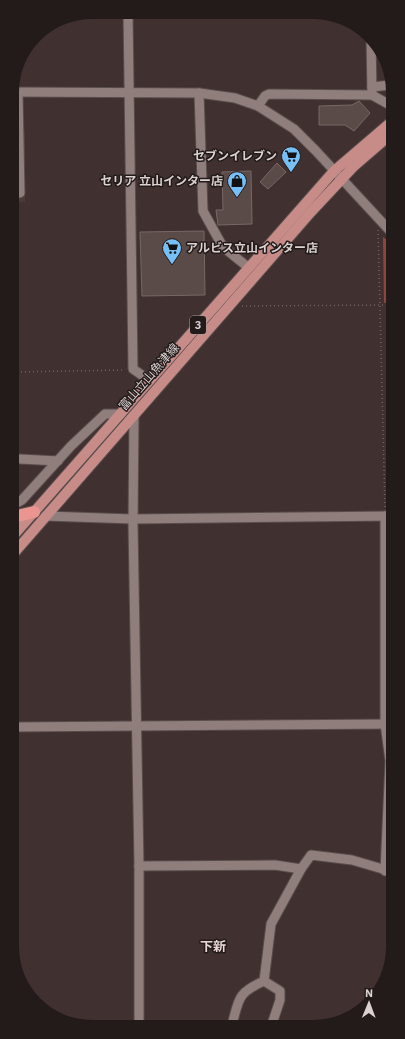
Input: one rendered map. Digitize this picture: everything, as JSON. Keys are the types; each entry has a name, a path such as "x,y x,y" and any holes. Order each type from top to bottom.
{"highway":[{"path":"19,516 40,514"}],"main road":[{"name":"富山立山魚津線","path":"19,546 40,514 149,380 334,171 386,126"},
{"name":"富山立山魚津線","path":"19,532 40,514 134,416 230,304 341,180 386,139"}],"street":[{"path":"128,19 133,369 149,380"},
{"path":"371,48 372,91"},
{"path":"258,106 265,96 269,94 372,91 385,87"},
{"path":"372,91 386,102"},
{"path":"19,92 199,93 235,98 258,106 294,129 386,227"},
{"path":"199,93 203,211 223,247 249,268"},
{"path":"19,173 20,193"},
{"path":"19,502 105,414 121,414"},
{"path":"134,416 133,519 139,866 139,1020"},
{"path":"20,459 58,461"},
{"path":"40,514 133,519 386,516"},
{"path":"19,727 386,724"},
{"path":"264,981 271,924 301,869 311,855 352,860 386,871"},
{"path":"139,866 275,865 301,869"},
{"path":"264,981 280,991 280,1000 273,1020"},
{"path":"233,1020 240,996 249,988 264,981"}],"path":[{"path":"378,219 386,456"},
{"path":"230,304 245,306 386,305"},
{"path":"19,372 133,369"}],"shaded area":[{"path":"19,132 25,132 25,202 19,202"},
{"path":"383,237 386,239 386,303 384,303"}],"building":[{"path":"359,101 370,113 354,131 345,125 319,125 319,106 352,105"},
{"path":"277,163 286,172 268,189 260,182"},
{"path":"251,171 252,224 218,225 216,210 223,210 222,172"},
{"path":"204,231 205,295 142,296 140,232"}],"place":[{"name":"セブンイレブン","path":"291,173"},
{"name":"セリア 立山インター店","path":"237,198"},
{"name":"アルビス立山インター店","path":"172,265"}],"district":[{"name":"下新","path":"213,946"}]}
